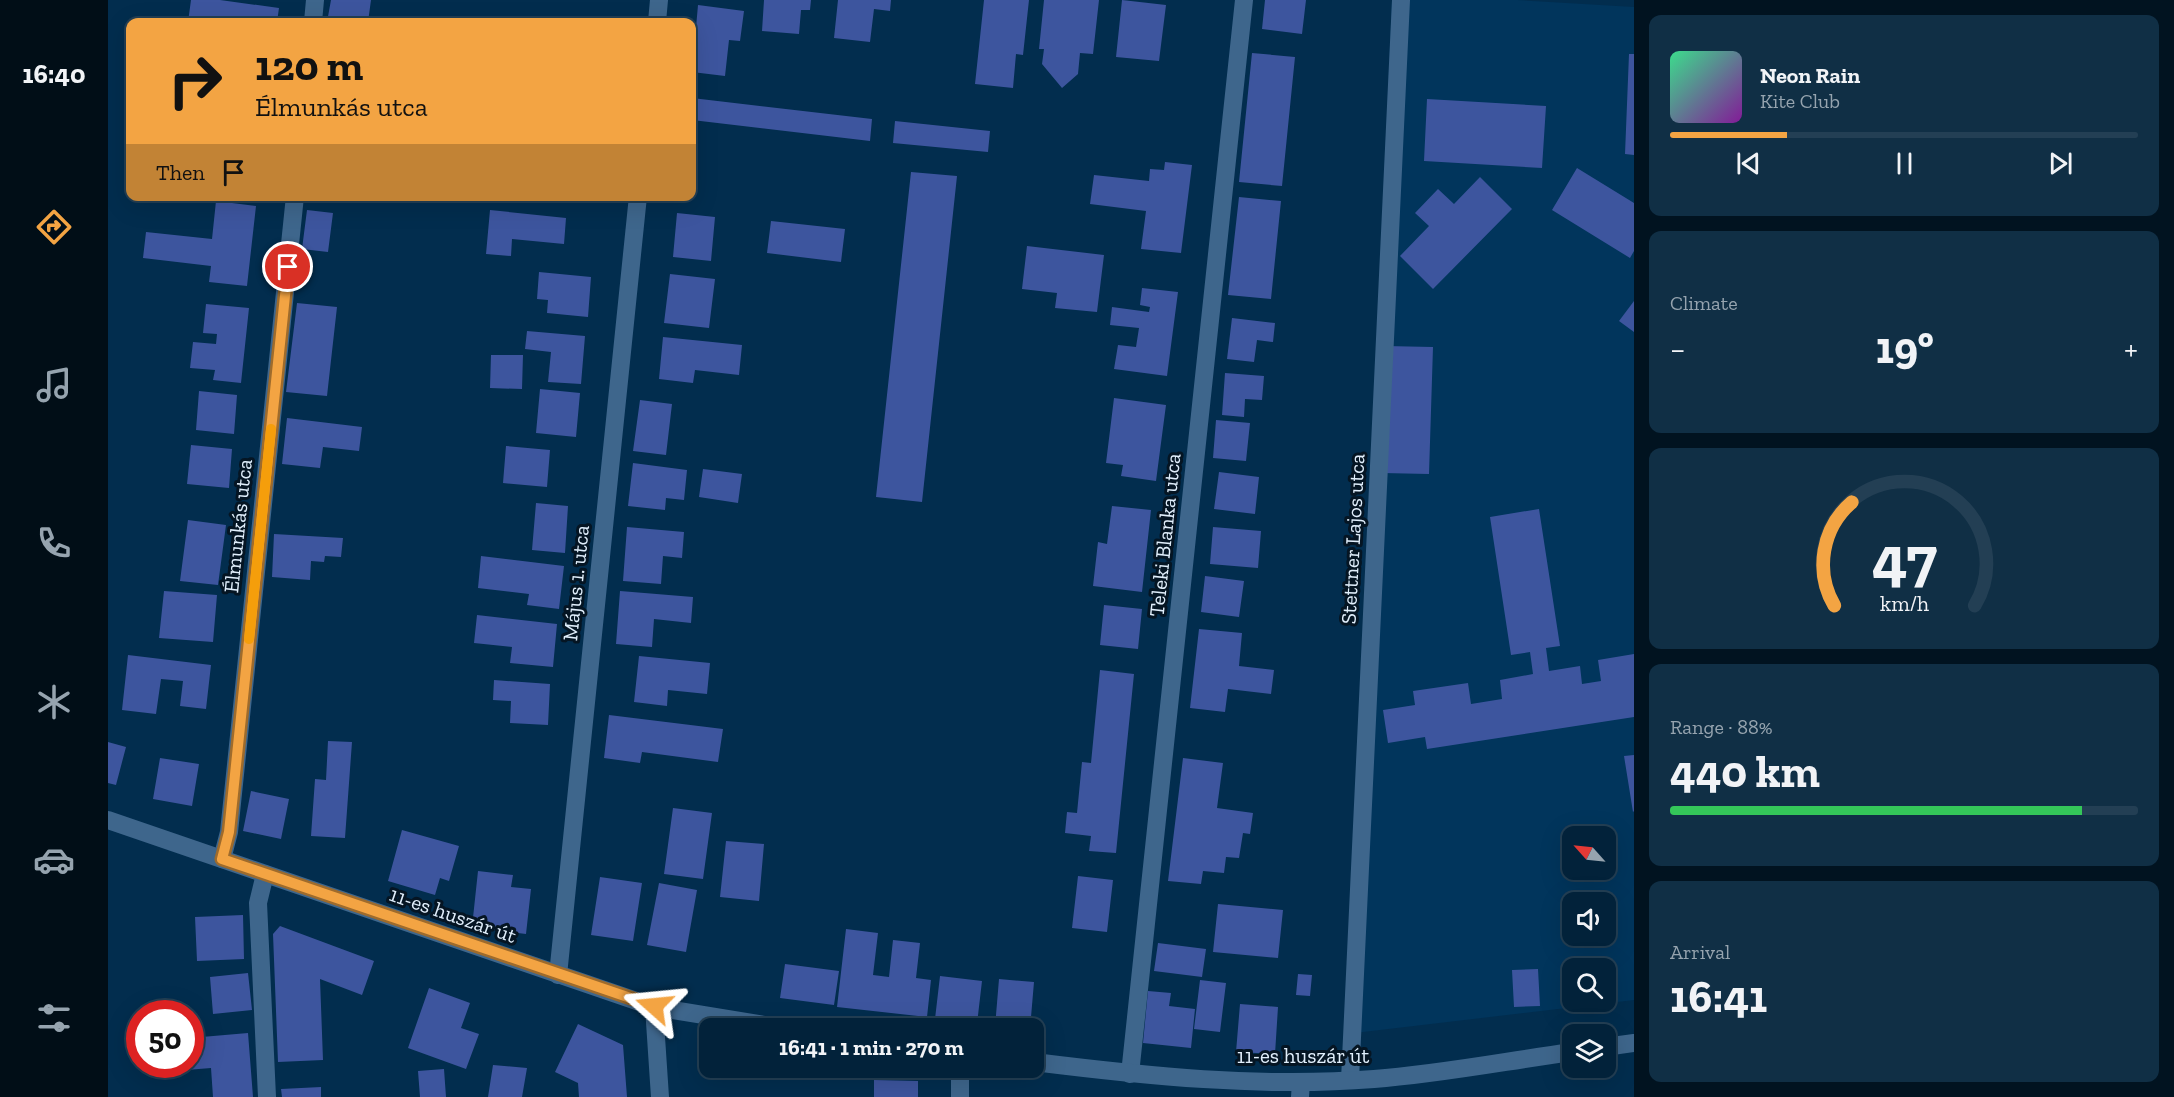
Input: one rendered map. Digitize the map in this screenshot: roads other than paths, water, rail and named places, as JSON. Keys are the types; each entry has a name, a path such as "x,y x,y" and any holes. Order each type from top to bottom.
{"street":[{"path":"313,18 315,0"},
{"path":"657,18 659,0"},
{"name":"Teleki Blanka utca","path":"1130,1074 1244,0"},
{"name":"Stettner Lajos utca","path":"1350,1080 1401,0"},
{"name":"Élmunkás utca","path":"222,859 231,820 294,201"},
{"name":"Május 1. utca","path":"558,975 638,201"},
{"name":"11-es huszár út","path":"108,820 654,1006 724,1018"},
{"path":"265,874 258,903 267,1097"},
{"path":"654,1006 660,1097"},
{"path":"1616,1045 1634,1043"},
{"name":"11-es huszár út","path":"1044,1063 1130,1074 1301,1089 1350,1080 1419,1074 1562,1053"},
{"path":"960,1078 960,1097"}]}
